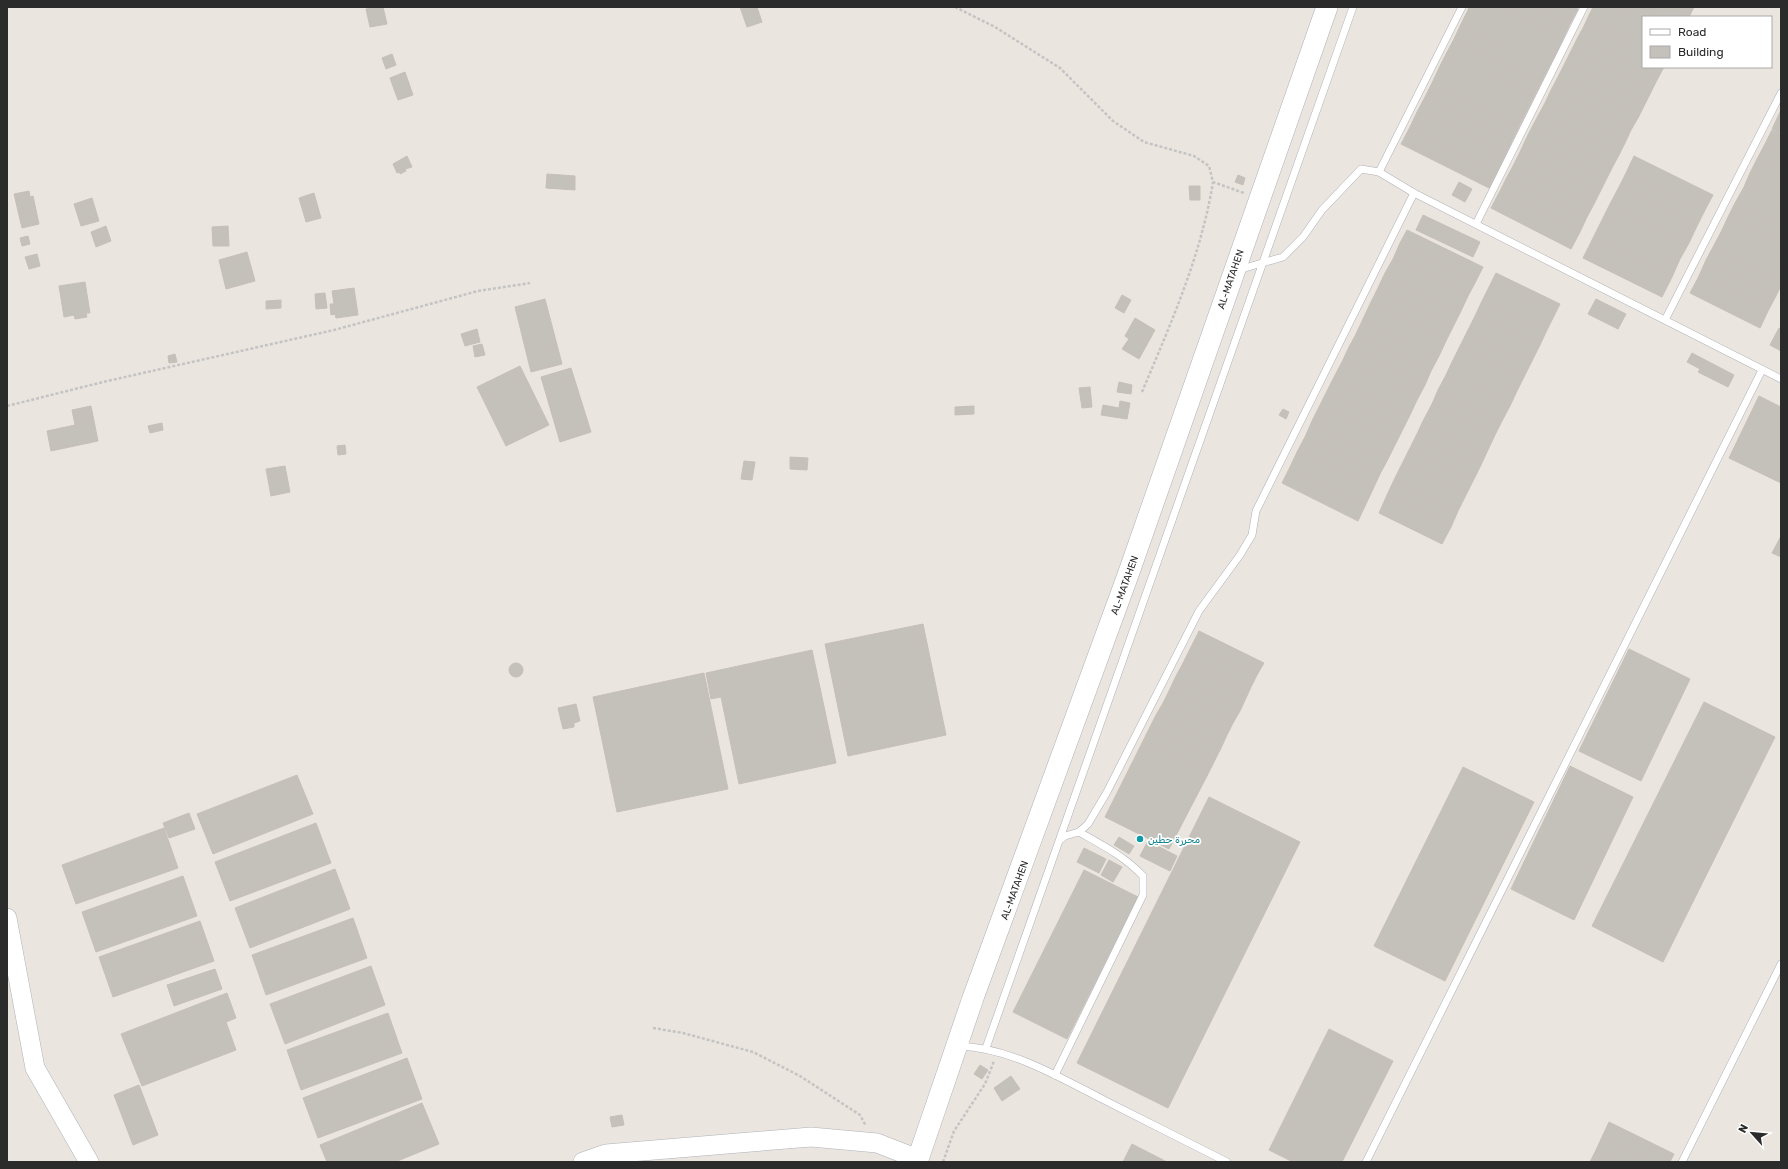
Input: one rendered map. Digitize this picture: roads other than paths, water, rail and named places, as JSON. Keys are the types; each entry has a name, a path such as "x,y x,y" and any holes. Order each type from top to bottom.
{"main road":[{"name":"AL-MATAHEN","path":"918,1160 957,1046 1128,575 1327,7"}],"street":[{"path":"7,918 35,1068 89,1162"},
{"path":"583,1162 606,1154 811,1137 876,1144 918,1160"}],"lane":[{"path":"986,1048 1353,7"},
{"path":"1379,172 1462,7"},
{"path":"1476,224 1584,7"},
{"path":"1665,320 1781,93"},
{"path":"1233,272 1264,261 1283,257 1303,237 1322,210 1361,169 1379,172 1414,193 1781,379"},
{"path":"1060,840 1065,836 1079,832 1088,824 1107,792 1199,611 1240,555 1252,535 1256,511 1414,193"},
{"path":"1366,1162 1762,370"},
{"path":"1055,1075 1143,895 1142,876 1130,862 1112,850 1079,832"},
{"path":"1682,1162 1781,964"},
{"path":"957,1046 986,1048 997,1051 1055,1075 1227,1162"}],"place":[{"name":"محررة حطين","path":"1140,839"}]}
